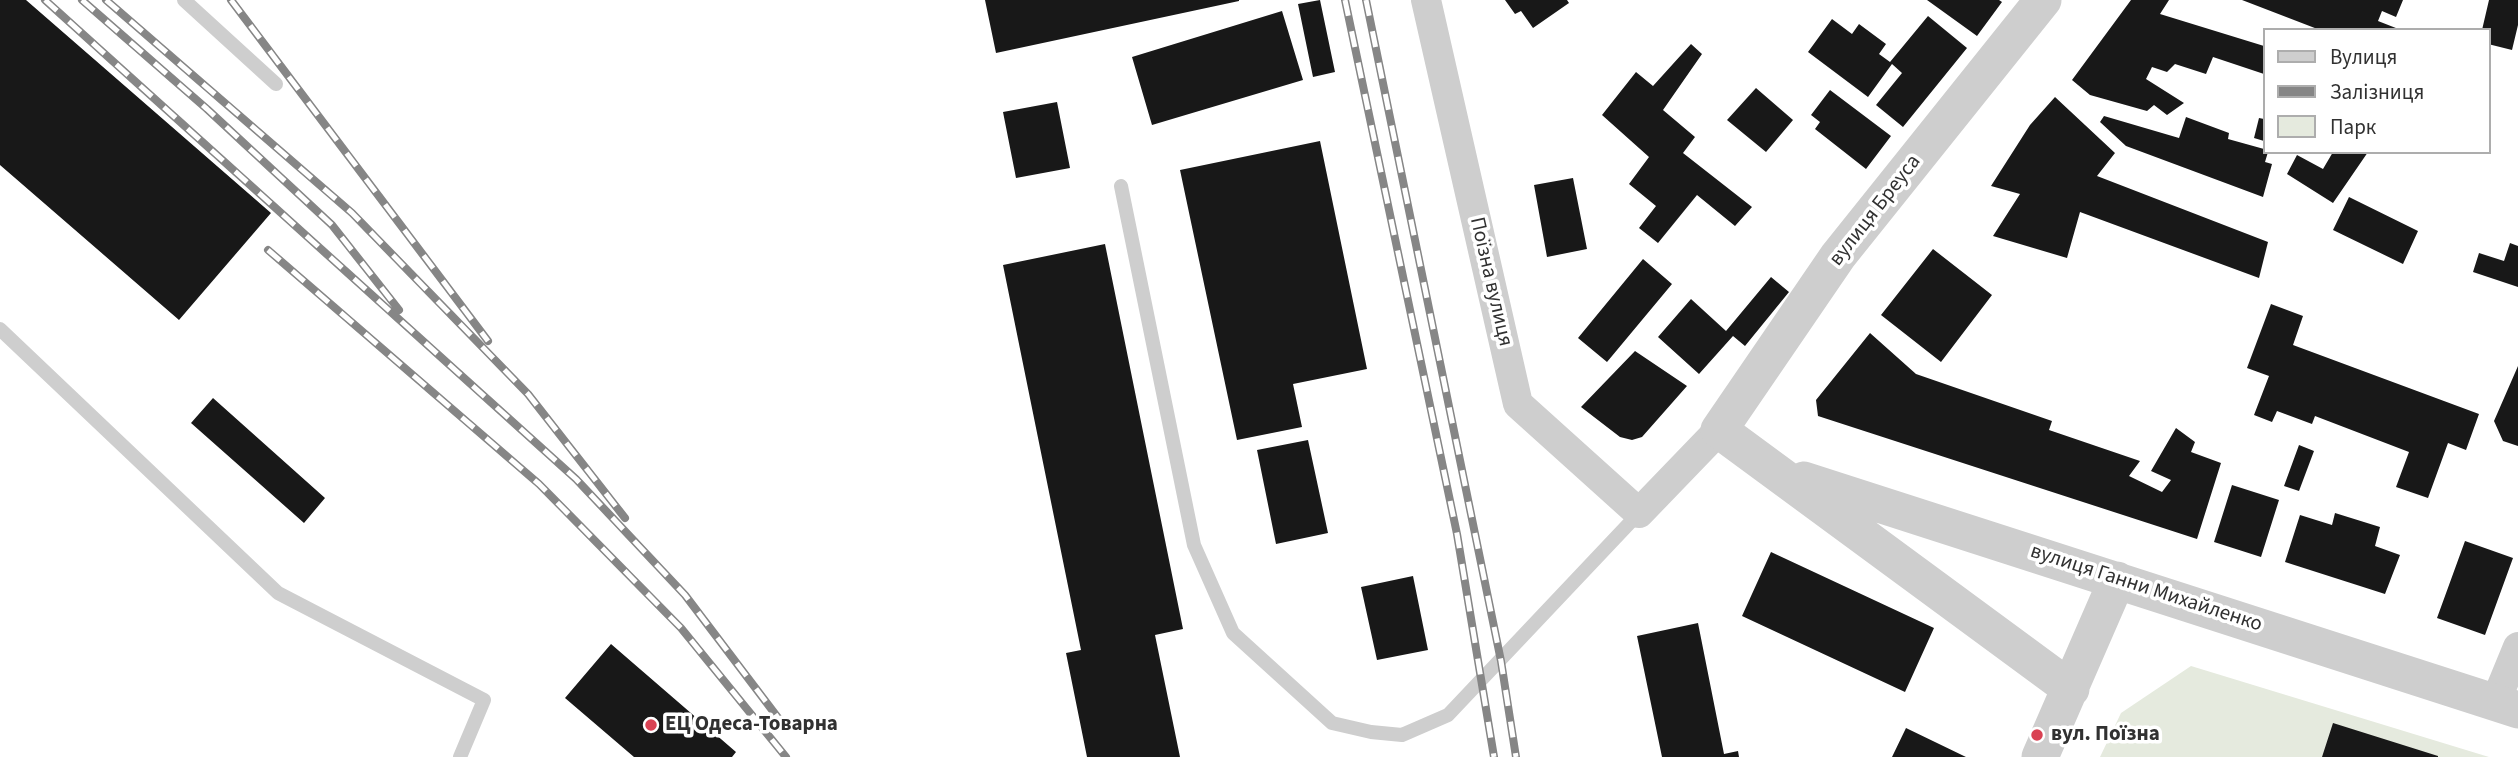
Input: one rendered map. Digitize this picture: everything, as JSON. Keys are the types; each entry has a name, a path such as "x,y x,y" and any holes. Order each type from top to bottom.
{"street":[{"name":"Поїзна вулиця","path":"1426,0 1518,404 1639,513"},
{"name":"вулиця Бреуса","path":"1719,430 1838,256 2043,0"},
{"path":"1639,513 1719,430"},
{"name":"вулиця Ганни Михайленко","path":"1719,430 2071,690"},
{"name":"вулиця Ганни Михайленко","path":"1773,470 2506,707"},
{"path":"2040,757 2117,580"},
{"path":"2506,707 2518,647"}],"lane":[{"path":"184,0 276,84"},
{"path":"1121,186 1194,545 1233,633 1332,723 1371,732 1402,735 1448,715 1639,513"},
{"path":"0,329 278,593 484,700 460,757"}],"green space":[{"path":"2191,666 2489,757 2100,757 2121,713"}],"building":[{"path":"0,0 26,0 271,213 179,320 0,165"},
{"path":"985,0 1239,0 1239,1 996,53"},
{"path":"1320,0 1335,72 1313,77 1298,4"},
{"path":"1505,0 1567,0 1569,3 1533,28 1521,11 1515,14"},
{"path":"1927,0 1999,0 2002,2 1977,36"},
{"path":"2131,0 2169,0 2160,14 2262,45 2262,73 2213,57 2206,74 2175,64 2167,72 2152,67 2146,79 2184,103 2167,115 2154,105 2147,111 2090,95 2072,80"},
{"path":"2242,0 2403,0 2396,17 2382,11 2378,21 2396,28 2315,28"},
{"path":"2489,0 2518,0 2518,25 2512,50 2490,44 2490,28 2482,28"},
{"path":"1282,11 1303,80 1152,125 1132,57"},
{"path":"1928,16 1967,48 1903,127 1876,105 1902,73 1892,64 1868,97 1808,52 1832,19 1852,34 1859,24 1886,44 1879,54 1890,62"},
{"path":"1691,44 1702,54 1663,110 1695,137 1683,153 1752,207 1735,226 1697,195 1658,243 1639,228 1656,206 1629,184 1649,157 1602,115 1636,72 1653,86"},
{"path":"1756,88 1793,120 1766,152 1727,120"},
{"path":"1830,90 1891,136 1866,169 1815,129 1820,122 1811,115"},
{"path":"2055,97 2115,153 2097,176 2268,242 2259,278 2080,212 2067,258 1993,236 2020,194 1991,186 2030,125"},
{"path":"1057,102 1070,168 1016,178 1003,112"},
{"path":"2104,116 2179,138 2186,117 2229,133 2228,139 2262,148 2262,154 2267,154 2265,162 2272,164 2263,197 2126,146 2100,122"},
{"path":"2259,118 2262,119 2262,140 2254,138"},
{"path":"1320,141 1367,369 1293,384 1302,427 1237,440 1180,170"},
{"path":"2332,154 2367,154 2333,203 2287,174 2297,155 2323,169"},
{"path":"1573,178 1587,249 1547,257 1534,185"},
{"path":"2349,197 2418,231 2403,264 2333,230"},
{"path":"2510,243 2518,246 2518,287 2473,272 2479,253 2504,261"},
{"path":"1105,244 1183,629 1155,635 1180,757 1087,757 1066,653 1081,650 1003,265"},
{"path":"1933,249 1992,295 1941,362 1881,315"},
{"path":"1643,259 1672,284 1607,362 1578,338"},
{"path":"1771,277 1789,292 1745,346 1733,336 1699,374 1658,337 1691,299 1726,331"},
{"path":"2271,304 2303,316 2293,345 2479,414 2466,450 2448,443 2428,498 2396,487 2409,452 2315,416 2312,424 2277,411 2272,422 2254,415 2269,376 2247,368"},
{"path":"1870,333 1916,374 2052,421 2049,430 2140,461 2129,476 2162,492 2171,480 2151,471 2176,428 2195,442 2191,452 2221,463 2197,539 1818,416 1816,400"},
{"path":"1635,351 1687,386 1642,437 1632,440 1620,437 1581,407"},
{"path":"2518,366 2518,446 2503,441 2494,421"},
{"path":"213,398 325,498 304,523 191,423"},
{"path":"1308,440 1328,533 1276,544 1257,450"},
{"path":"2299,445 2314,451 2299,491 2284,486"},
{"path":"2232,485 2279,500 2261,557 2214,542"},
{"path":"2335,513 2380,527 2375,546 2400,555 2385,594 2285,562 2300,515 2332,525"},
{"path":"2465,541 2513,558 2485,635 2437,618"},
{"path":"1771,552 1934,628 1905,692 1742,616"},
{"path":"1413,576 1428,650 1377,660 1361,587"},
{"path":"1698,623 1724,754 1738,751 1739,757 1662,757 1637,636"},
{"name":"ЕЦ Одеса-Товарна","path":"611,644 736,752 732,757 634,757 565,698"},
{"path":"2333,723 2438,756 2438,757 2322,757"},
{"path":"1906,728 1966,757 1892,757"}],"railway":[{"path":"45,0 576,479 685,595 785,727"},
{"path":"82,0 207,109 332,225 399,310"},
{"path":"106,0 352,213 528,394 625,518"},
{"path":"231,0 488,341"},
{"path":"1345,0 1457,534 1494,757"},
{"path":"1366,0 1501,661 1516,757"},
{"path":"268,250 539,484 681,628 786,757"}],"place":[{"name":"ЕЦ Одеса-Товарна","path":"651,725"},
{"name":"вул. Поїзна","path":"2037,735"}]}
